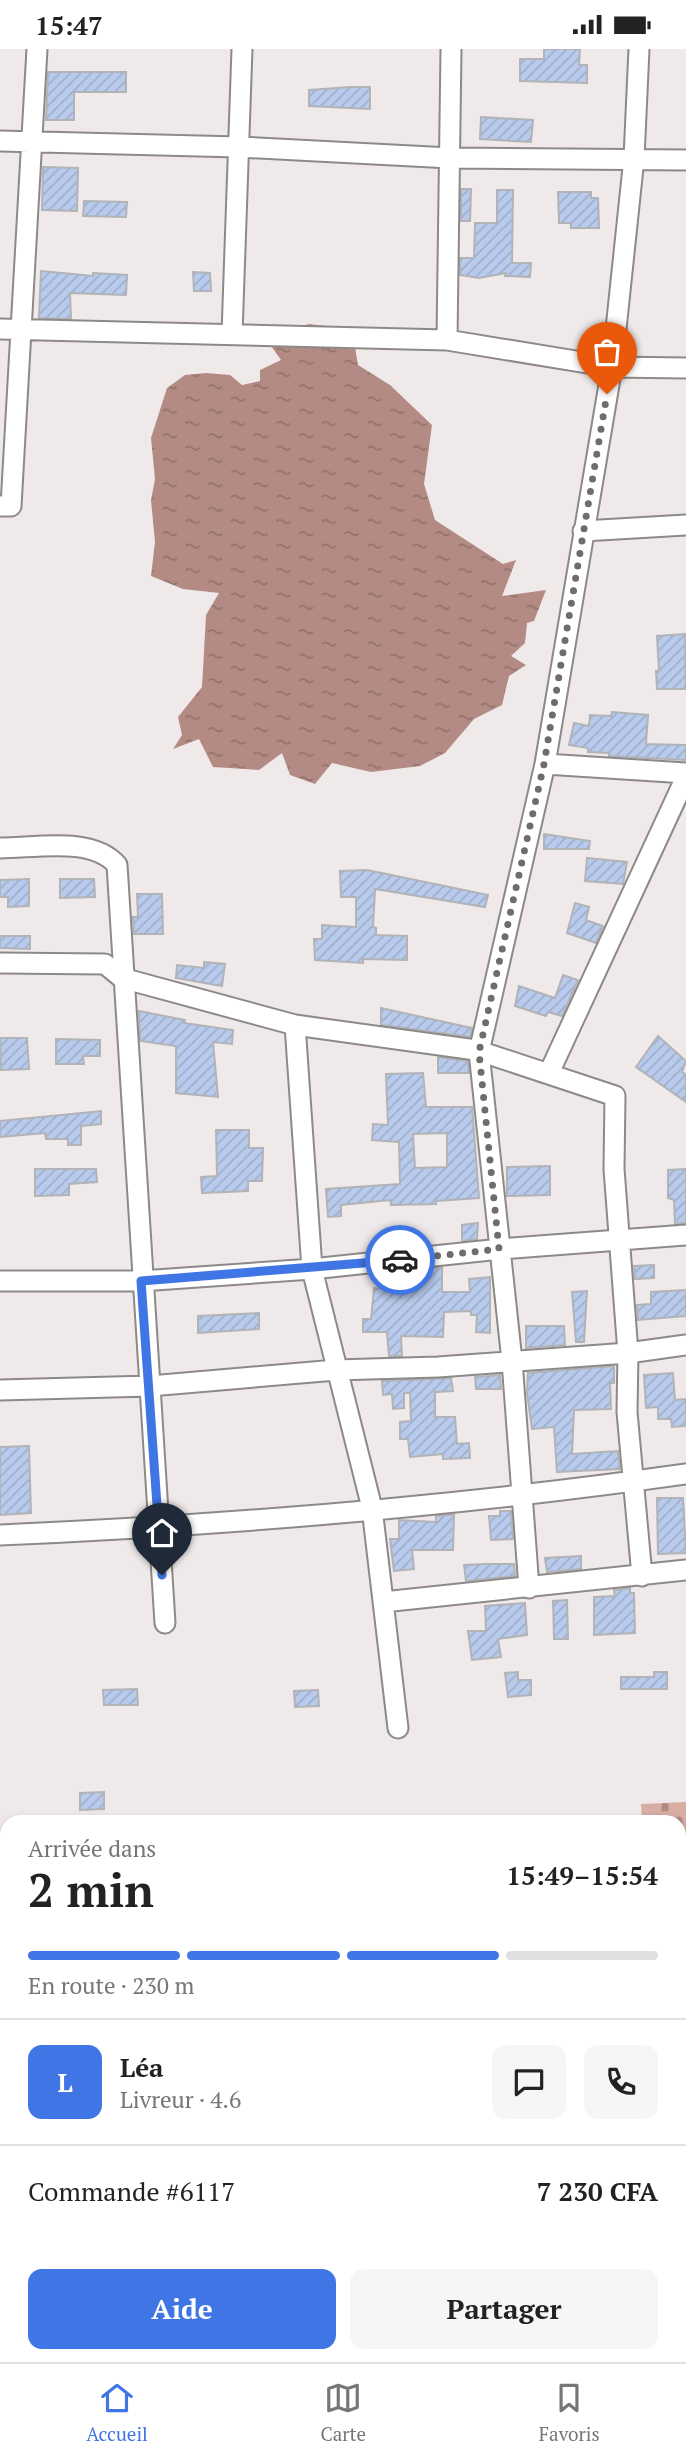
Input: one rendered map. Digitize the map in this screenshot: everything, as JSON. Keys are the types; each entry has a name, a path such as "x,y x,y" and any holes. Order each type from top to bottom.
{"street":[{"path":"0,506 11,506 37,49"},
{"path":"232,334 242,49"},
{"path":"447,340 451,49"},
{"path":"529,1588 512,1361 479,1052 544,764 612,367 635,158 639,49"},
{"path":"0,141 239,146 450,158 686,160"},
{"path":"0,329 447,340 612,367 686,368"},
{"path":"583,531 686,525"},
{"path":"544,764 686,775 549,1073"},
{"path":"0,848 78,847 110,857 117,865 164,1623"},
{"path":"0,963 105,964 122,978 295,1025 479,1052 615,1096 614,1169 628,1353 627,1412 642,1576"},
{"path":"295,1025 312,1269 335,1370 372,1508 398,1728"},
{"path":"0,1281 141,1281 312,1269 499,1249 686,1235"},
{"path":"0,1390 150,1385 335,1370 628,1353 686,1345"},
{"path":"0,1535 159,1528 521,1494 686,1474"},
{"path":"383,1602 686,1570"}],"green space":[{"path":"686,1802 686,1815 642,1815 641,1804"}],"water":[{"path":"309,324 352,329 358,365 390,385 432,425 424,484 435,520 503,564 516,560 502,596 546,590 534,621 527,623 525,643 511,656 526,665 509,676 502,705 474,719 445,753 420,766 371,772 332,763 315,784 290,775 282,753 259,770 213,767 199,739 173,749 182,735 178,717 202,687 206,615 219,593 183,589 151,576 155,542 151,500 155,479 151,438 167,388 185,375 206,373 230,375 242,385 260,381 260,370 281,360 264,336"}],"building":[{"path":"544,49 580,49 579,65 587,65 587,83 520,81 520,59 544,59"},
{"path":"48,72 126,72 126,92 74,92 74,120 46,120"},
{"path":"370,87 370,109 309,106 309,90"},
{"path":"481,117 533,120 531,142 480,139"},
{"path":"43,167 78,168 77,211 42,210"},
{"path":"461,189 471,189 470,221 461,221"},
{"path":"497,190 513,190 512,263 531,263 530,277 505,276 506,273 479,278 460,275 460,258 474,258 475,223 497,223"},
{"path":"558,192 591,192 591,198 598,198 599,228 571,228 571,223 559,223"},
{"path":"84,201 127,202 126,217 83,216"},
{"path":"41,271 93,276 93,273 127,275 126,295 70,293 71,319 39,318"},
{"path":"193,272 210,273 211,291 194,291"},
{"path":"685,634 686,689 657,689 657,636"},
{"path":"612,712 648,715 646,744 686,745 686,760 609,756 609,753 588,752 588,748 569,745 574,723 589,726 590,715 611,716"},
{"path":"544,834 590,841 589,849 544,849"},
{"path":"587,858 627,862 623,884 585,881"},
{"path":"367,870 488,895 485,907 375,889 373,927 376,928 376,935 407,936 407,960 363,959 363,963 315,960 314,939 322,939 322,925 356,927 356,897 341,897 340,871"},
{"path":"29,879 29,906 8,907 8,897 0,897 0,880"},
{"path":"60,879 94,879 95,897 60,898"},
{"path":"137,894 162,894 163,934 134,934 133,917 138,917"},
{"path":"575,903 589,907 586,920 603,926 596,943 567,933"},
{"path":"0,936 30,936 30,949 0,948"},
{"path":"204,962 225,964 222,986 176,978 177,965 204,968"},
{"path":"563,975 578,980 562,1016 548,1012 546,1016 515,1006 519,986 555,998"},
{"path":"381,1008 472,1028 470,1037 381,1025"},
{"path":"139,1011 185,1020 184,1023 233,1030 232,1044 213,1042 218,1097 176,1093 176,1046 140,1041"},
{"path":"658,1036 686,1061 682,1072 686,1075 686,1102 636,1067"},
{"path":"0,1038 27,1038 29,1069 1,1070"},
{"path":"56,1039 100,1040 100,1056 83,1056 84,1064 56,1064"},
{"path":"438,1057 468,1061 469,1073 438,1073"},
{"path":"423,1073 426,1107 472,1107 479,1198 436,1201 436,1204 391,1205 390,1200 341,1205 341,1216 328,1217 326,1189 400,1184 399,1142 372,1140 373,1124 388,1125 386,1074","holes":["447,1133 447,1167 415,1168 413,1134"]},
{"path":"101,1111 101,1124 81,1126 81,1145 68,1145 68,1139 46,1139 45,1133 0,1137 0,1121"},
{"path":"216,1130 249,1130 249,1148 263,1148 262,1181 248,1181 248,1191 202,1193 201,1177 217,1176"},
{"path":"550,1166 550,1195 507,1196 507,1167"},
{"path":"35,1169 96,1169 97,1182 69,1184 69,1195 35,1196"},
{"path":"686,1169 686,1223 675,1224 674,1200 668,1198 668,1170"},
{"path":"478,1223 477,1239 462,1241 462,1225"},
{"path":"654,1265 654,1278 635,1279 634,1266"},
{"path":"442,1268 442,1292 470,1292 469,1279 490,1277 490,1333 476,1332 477,1315 471,1315 471,1311 444,1312 443,1337 401,1336 402,1356 389,1356 387,1332 363,1332 363,1319 371,1319 374,1288 399,1290 399,1283 424,1281 424,1269"},
{"path":"686,1290 686,1316 638,1320 637,1305 651,1304 651,1292"},
{"path":"587,1291 584,1342 576,1342 572,1292"},
{"path":"259,1313 259,1329 198,1333 198,1316"},
{"path":"526,1326 564,1326 565,1345 526,1348"},
{"path":"614,1366 614,1383 610,1383 611,1409 574,1410 572,1454 618,1451 620,1469 557,1472 554,1427 532,1429 527,1393 528,1373"},
{"path":"673,1373 675,1400 686,1399 686,1426 672,1427 671,1419 658,1419 658,1407 646,1408 644,1375"},
{"path":"500,1375 501,1389 476,1389 475,1377"},
{"path":"451,1378 453,1391 435,1392 435,1417 455,1417 457,1444 469,1443 470,1458 443,1459 443,1454 410,1457 408,1439 400,1439 400,1422 411,1421 410,1393 404,1393 404,1408 393,1409 392,1394 383,1395 382,1381"},
{"path":"29,1446 31,1513 0,1515 0,1447"},
{"path":"657,1498 683,1498 686,1553 658,1554"},
{"path":"500,1511 511,1511 513,1539 491,1540 489,1516 500,1516"},
{"path":"454,1515 453,1550 412,1550 414,1569 394,1571 390,1539 399,1539 399,1520 436,1522 436,1516"},
{"path":"581,1556 581,1569 547,1572 545,1558"},
{"path":"514,1564 515,1576 466,1581 464,1565"},
{"path":"630,1588 630,1593 634,1593 635,1633 594,1635 594,1597 615,1596 614,1590"},
{"path":"567,1600 568,1639 554,1639 553,1601"},
{"path":"525,1603 527,1635 498,1639 501,1657 472,1660 468,1631 486,1631 485,1606"},
{"path":"518,1672 518,1680 531,1680 531,1695 508,1697 505,1673"},
{"path":"654,1672 667,1672 667,1689 621,1689 621,1677 654,1677"},
{"path":"137,1689 138,1705 104,1705 103,1690"},
{"path":"318,1690 319,1706 295,1707 294,1691"},
{"path":"104,1792 104,1809 80,1810 80,1793"}],"way so far":[{"path":"400,1260 499,1249 479,1052 544,764 607,394"}],"route":[{"path":"162,1575 141,1281 400,1260"}]}
